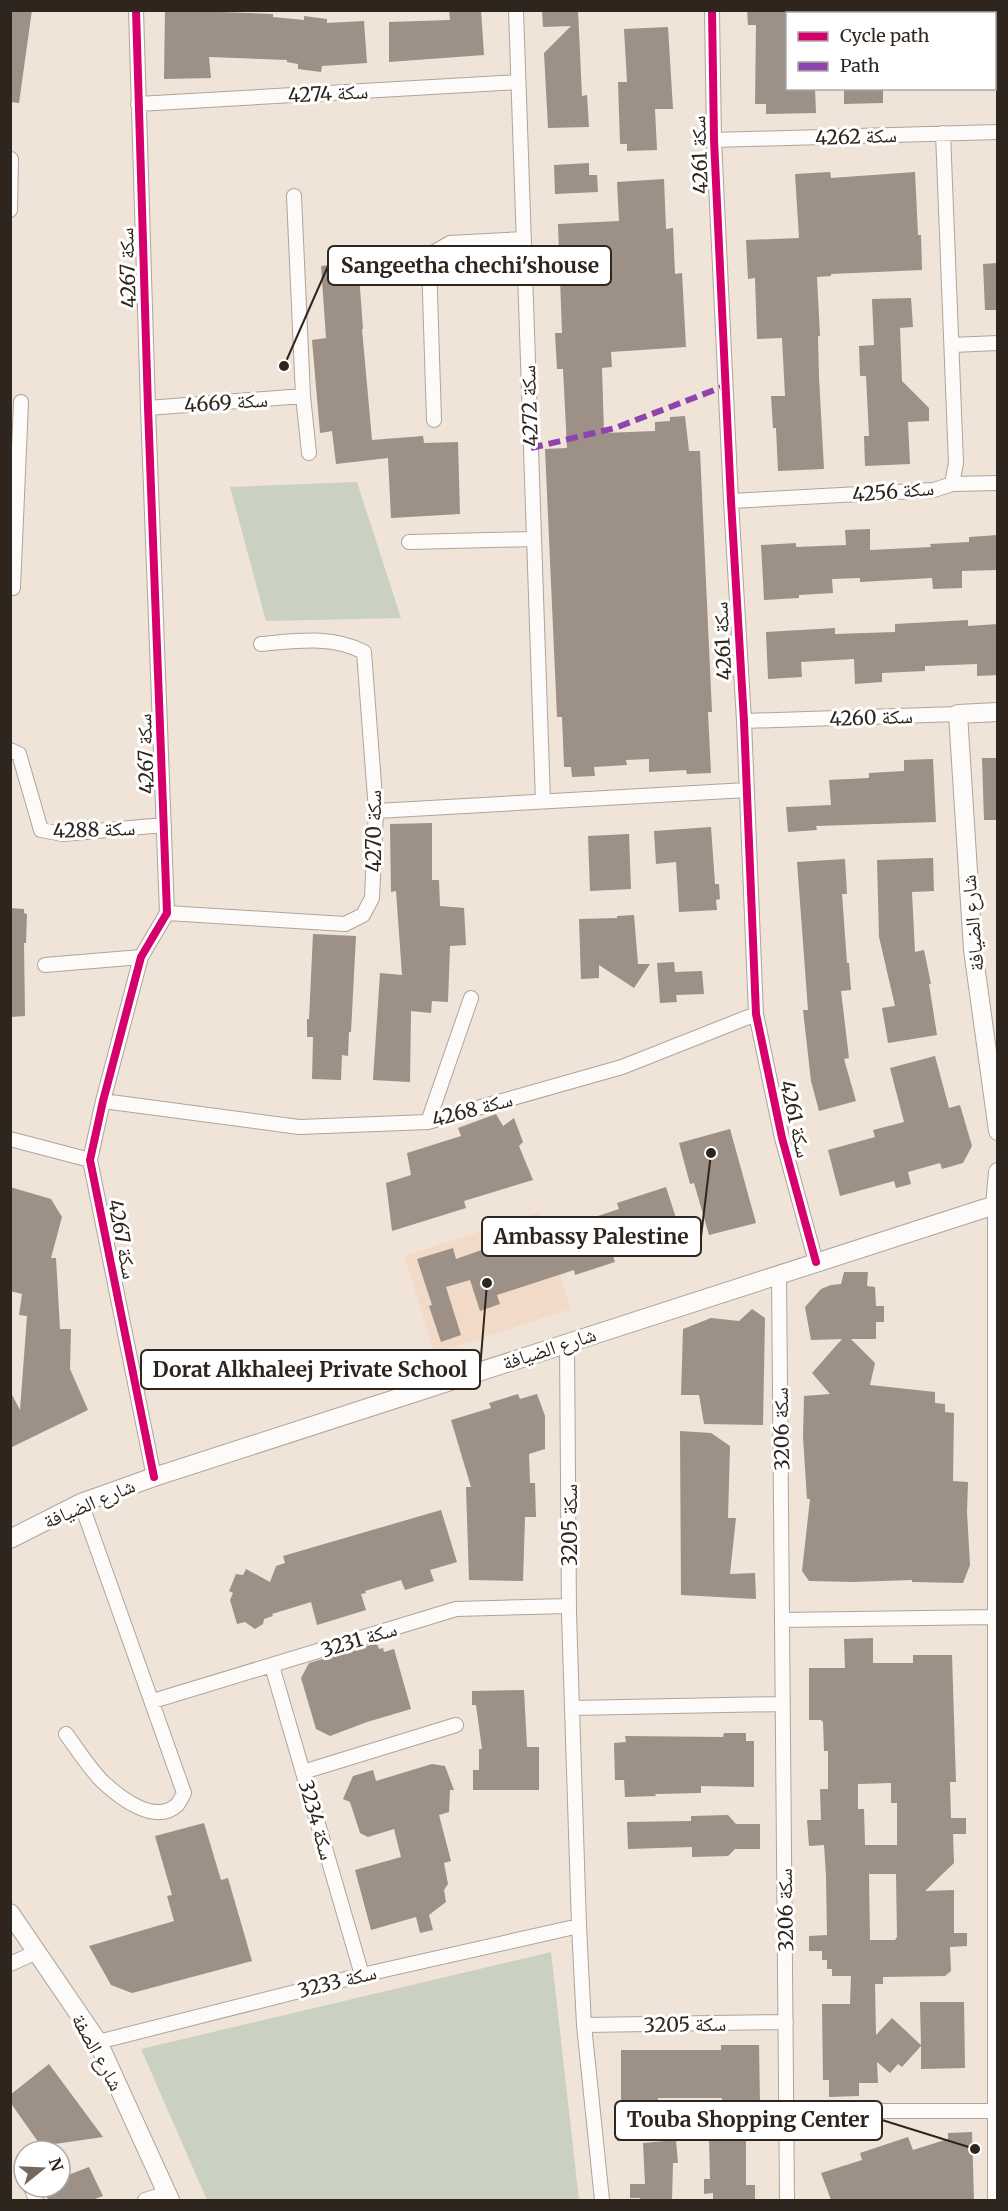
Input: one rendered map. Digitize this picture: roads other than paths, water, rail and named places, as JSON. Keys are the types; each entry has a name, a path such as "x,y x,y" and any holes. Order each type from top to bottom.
{"street":[{"name":"سكة 4267","path":"136,10 167,914 141,957 90,1160 154,1476"},
{"name":"سكة 4272","path":"516,10 543,801"},
{"name":"سكة 4261","path":"712,10 714,140 744,721 756,1014 782,1138 816,1262"},
{"name":"سكة 4274","path":"138,104 518,82"},
{"name":"سكة 4262","path":"714,140 998,132"},
{"name":"سكة 4256","path":"731,501 934,490 952,484 956,463 943,133"},
{"path":"10,210 11,159"},
{"path":"294,196 303,396 309,453"},
{"path":"434,420 429,262 436,251 450,243 524,239"},
{"path":"952,345 998,343"},
{"name":"سكة 4669","path":"148,408 303,396"},
{"path":"10,588 13,588 21,402"},
{"path":"952,484 998,483"},
{"path":"409,542 534,539"},
{"name":"سكة 4270","path":"167,914 345,924 363,915 372,898 376,811 364,652 326,640 261,644"},
{"name":"سكة 4260","path":"744,721 998,712"},
{"name":"شارع الضيافة","path":"958,714 973,950 998,1131"},
{"name":"سكة 4288","path":"10,750 19,754 41,830 63,834 164,825"},
{"path":"376,811 747,790"},
{"path":"45,965 141,957"},
{"path":"428,1122 471,998"},
{"name":"سكة 4268","path":"103,1101 299,1126 428,1122 622,1066 756,1014"},
{"path":"10,1139 90,1160"},
{"path":"995,2200 995,1205 998,1172"},
{"name":"شارع الضيافة","path":"10,1539 81,1503 154,1476 995,1205"},
{"name":"سكة 3206","path":"779,1274 788,2200"},
{"name":"سكة 3205","path":"567,1342 569,1606 579,1926 584,2025 602,2200"},
{"path":"66,1734 102,1781 124,1799 148,1811 164,1811 178,1804 184,1793 81,1503"},
{"name":"سكة 3231","path":"153,1701 456,1609 569,1606"},
{"path":"782,1620 995,1617"},
{"name":"سكة 3234","path":"272,1666 362,1975"},
{"path":"572,1708 783,1704"},
{"path":"303,1772 456,1725"},
{"name":"شارع الصفة","path":"10,1913 98,2042 168,2197"},
{"name":"سكة 3233","path":"98,2042 362,1975 579,1926"},
{"path":"10,1964 37,1952"},
{"name":"سكة 3205","path":"584,2025 786,2022"},
{"path":"787,2111 995,2111"},
{"path":"145,2200 168,2197"}],"place":[{"name":"Sangeetha chechi'shouse","path":"284,366"},
{"name":"Ambassy Palestine","path":"711,1153"},
{"name":"Dorat Alkhaleej Private School","path":"487,1283"},
{"name":"Touba Shopping Center","path":"975,2149"}]}
